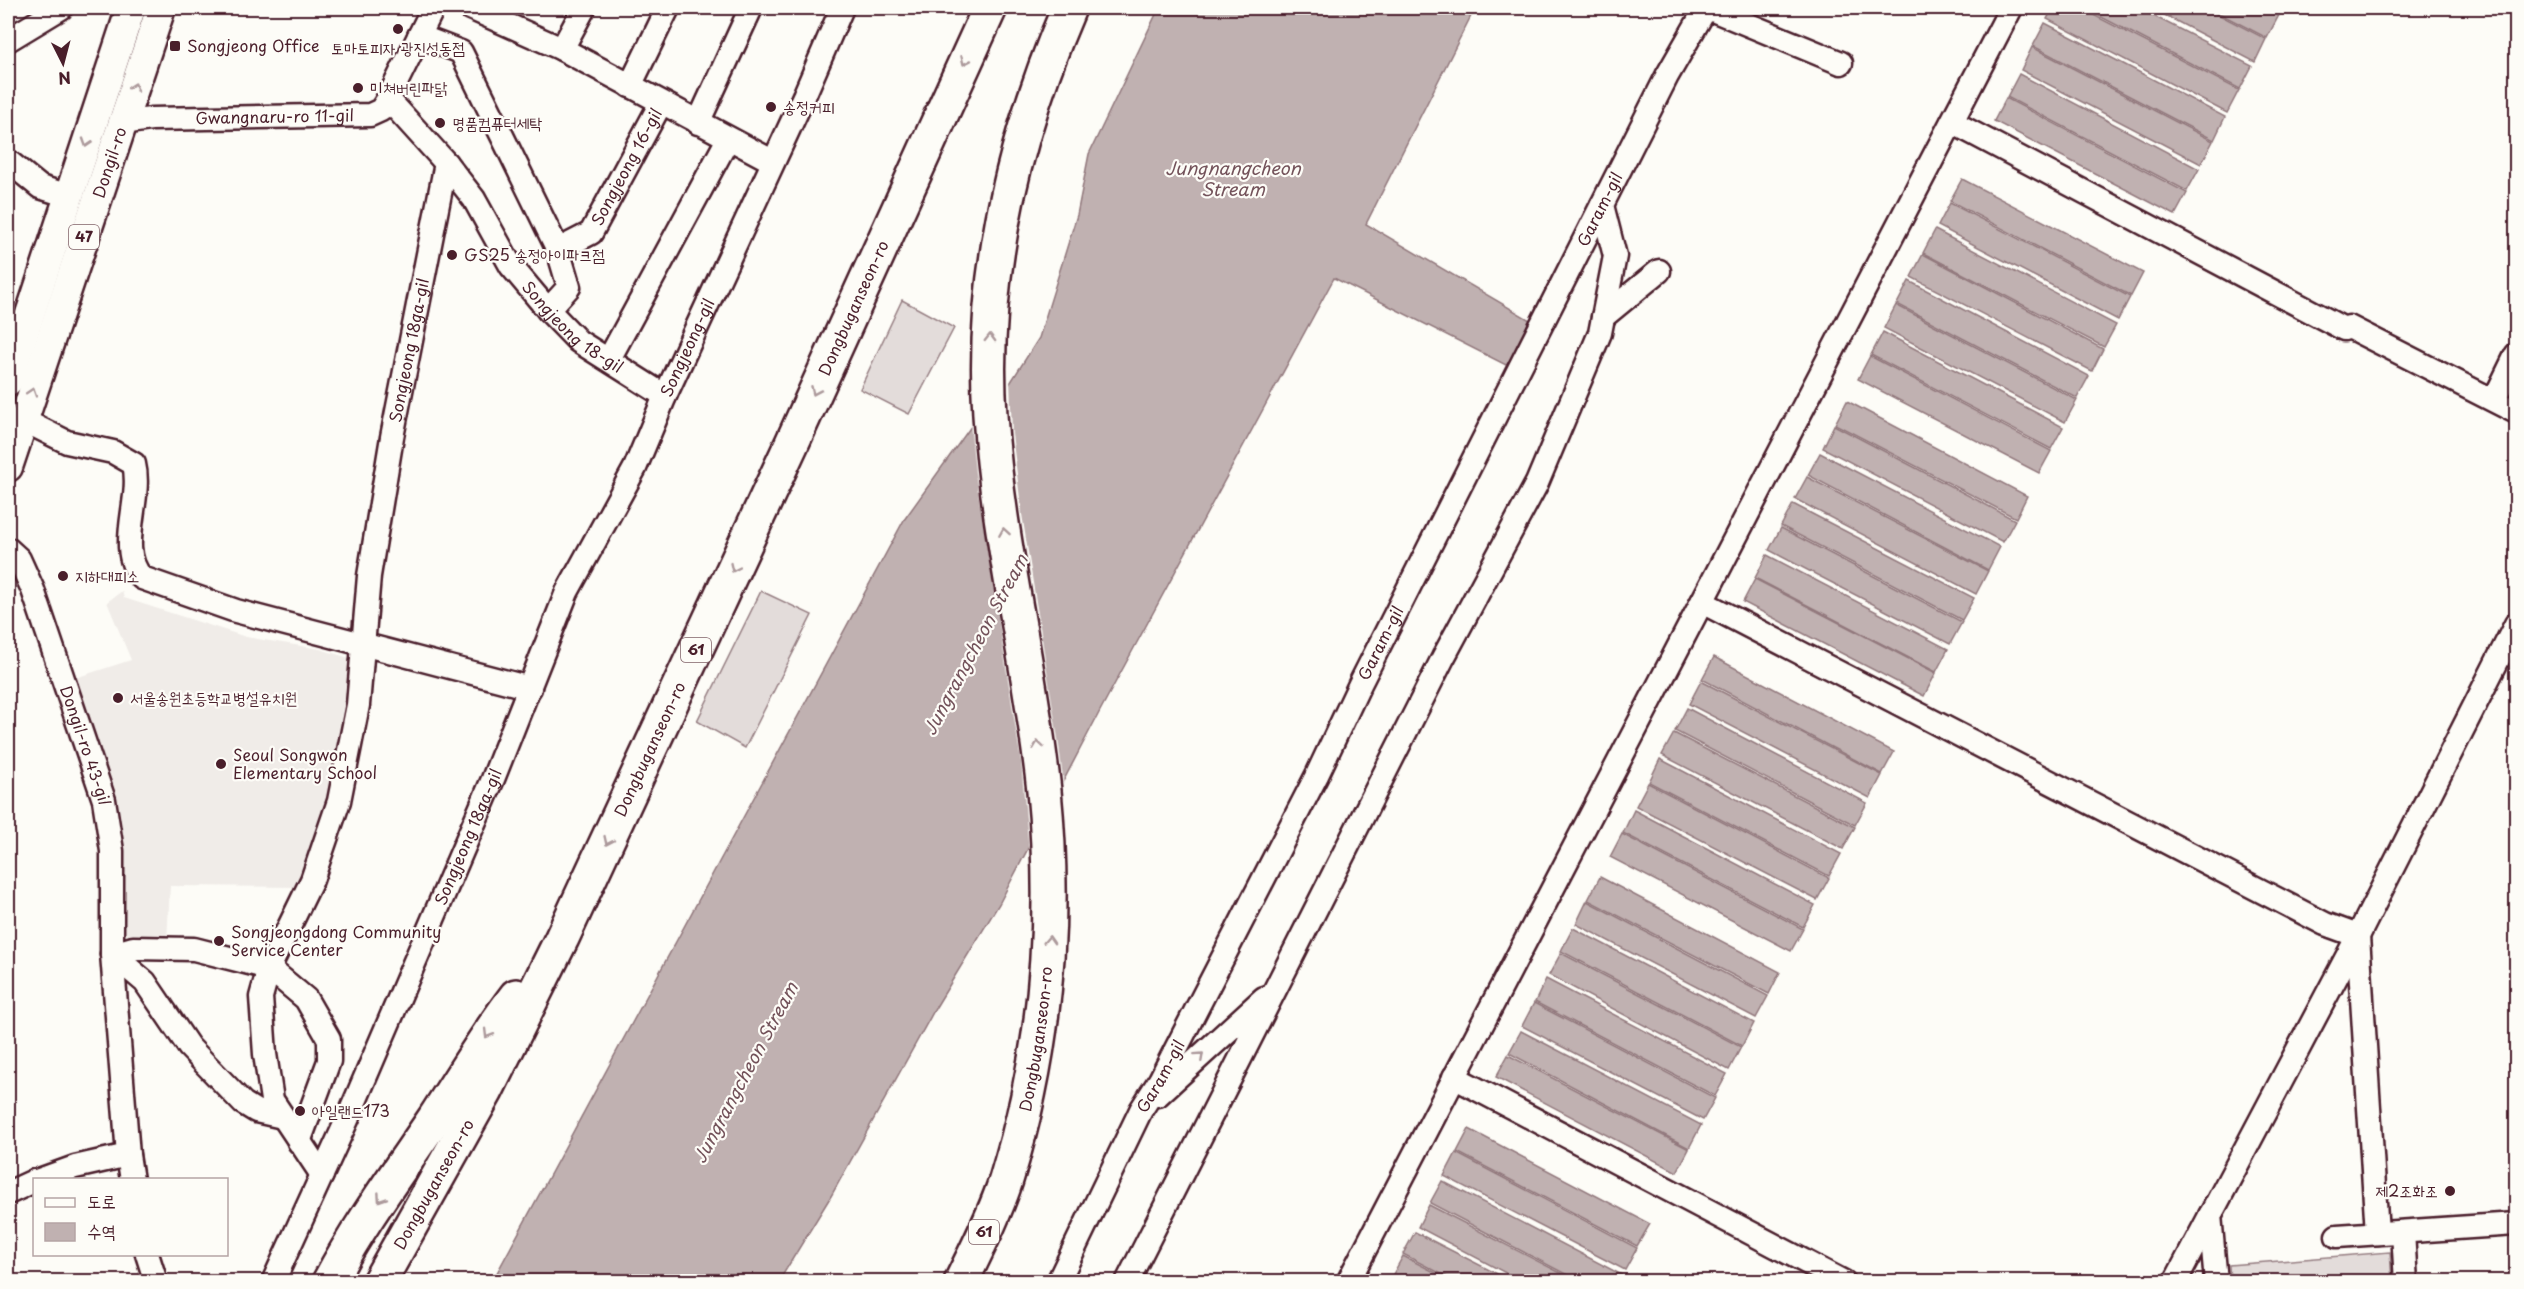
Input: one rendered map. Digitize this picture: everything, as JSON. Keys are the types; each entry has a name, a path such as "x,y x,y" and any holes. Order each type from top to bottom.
{"highway":[{"name":"Dongbuganseon-ro","path":"379,1281 486,1091 562,938 792,443 990,8"},
{"name":"Dongbuganseon-ro","path":"961,1281 1005,1183 1024,1115 1037,1046 1047,970 1049,867 1044,791 995,468 990,414 990,324 1001,225 1011,179 1028,116 1063,21"},
{"path":"328,1281 493,1026 562,938"}],"main road":[{"name":"Dongil-ro","path":"8,381 131,8"},
{"name":"Dongil-ro","path":"8,467 161,8"}],"street":[{"path":"8,40 61,8"},
{"name":"Gwangnaru-ro 11-gil","path":"122,123 151,119 370,115 381,110 388,99 434,8"},
{"name":"Songjeong 16-gil","path":"470,8 500,14 772,161"},
{"path":"562,49 584,8"},
{"path":"630,86 668,8"},
{"path":"698,123 751,8"},
{"name":"Songjeong-gil","path":"530,688 567,592 634,468 842,8"},
{"path":"1707,8 1841,63"},
{"name":"Garam-gil","path":"1058,1281 1141,1110 1160,1080 1311,786 1666,76 1707,8"},
{"path":"1348,1281 2012,8"},
{"path":"419,36 461,52 558,250 570,287 548,310"},
{"name":"Songjeong 18-gil","path":"388,99 446,163 474,199 511,266 548,310 578,341 665,396"},
{"name":"Songjeong 16-gil","path":"558,250 591,233 661,103"},
{"path":"1952,122 2344,329 2349,327 2517,412"},
{"path":"609,359 728,139"},
{"name":"Dongil-ro","path":"8,161 40,187 69,196"},
{"name":"Songjeong 18ga-gil","path":"322,1175 272,1100 265,1054 261,997 269,968 312,880 339,801 358,705 369,576 392,437 446,163"},
{"path":"1127,1281 1443,658 1537,483 1604,317 1615,255 1602,205"},
{"path":"1604,317 1659,271"},
{"path":"2494,400 2517,355"},
{"path":"23,420 67,442 113,453 134,464 137,479 130,553 133,569 142,578 236,611 530,688"},
{"name":"Dongil-ro 43-gil","path":"8,549 19,559 33,590 104,800 112,851 112,954 132,1178"},
{"path":"1702,602 2325,924 2358,936"},
{"path":"2175,1281 2358,936 2517,624"},
{"name":"Songjeong 18ga-gil","path":"273,1281 322,1175 530,688"},
{"path":"2358,936 2377,1233"},
{"path":"112,954 133,948 194,949 269,968 306,999 329,1040 329,1061 298,1142"},
{"path":"112,954 145,982 189,1047 243,1103 256,1111 283,1117"},
{"path":"1141,1110 1276,987"},
{"path":"1454,1077 1844,1281"},
{"path":"42,1178 75,1167 128,1155"},
{"path":"8,1193 33,1181"},
{"path":"2210,1215 2216,1281"},
{"path":"2337,1236 2517,1224"},
{"path":"2403,1232 2406,1281"},
{"path":"148,1256 156,1281"}],"shaded area":[{"path":"902,300 954,328 909,414 860,389"},
{"name":"Seoul Songwon Elementary School","path":"122,591 124,598 246,637 320,649 349,658 353,662 348,729 306,887 170,886 167,941 133,944 126,932 120,831 114,799 75,678 131,660 107,602"},
{"path":"761,591 812,615 745,748 697,721"},
{"path":"2390,1252 2392,1281 2230,1281 2229,1265"}],"water":[{"name":"Jungnangcheon Stream","path":"1159,8 1475,8 1366,224 1530,320 1510,367 1334,278 1101,709 999,904 936,1007 831,1196 779,1281 492,1282 904,520 972,425 1009,385 1039,338 1077,215 1089,154"},
{"path":"2053,8 2080,8 2239,90 2227,113 2047,19"},
{"path":"2084,8 2138,8 2252,66 2240,89"},
{"path":"2151,8 2206,8 2266,39 2255,62"},
{"path":"2209,8 2264,8 2279,15 2267,38"},
{"path":"2045,23 2225,117 2214,140 2033,46"},
{"path":"2032,47 2213,141 2201,164 2021,70"},
{"path":"2019,74 2199,169 2187,191 2007,97"},
{"path":"2006,98 2187,193 2175,215 1994,121"},
{"path":"1962,179 2143,273 2131,296 1950,201"},
{"path":"1950,203 2130,297 2118,320 1938,226"},
{"path":"1935,230 2116,325 2104,347 1923,253"},
{"path":"1923,254 2103,349 2092,371 1911,277"},
{"path":"1909,281 2089,376 2077,398 1897,304"},
{"path":"1896,305 2077,400 2065,422 1884,328"},
{"path":"1883,332 2063,427 2051,449 1871,355"},
{"path":"1870,356 2051,451 2039,473 1858,379"},
{"path":"1847,401 2027,496 2016,518 1835,424"},
{"path":"1834,425 2015,520 2003,542 1823,448"},
{"path":"1820,453 2000,547 1988,570 1808,475"},
{"path":"1807,477 1988,571 1976,594 1795,499"},
{"path":"1793,504 1974,598 1962,620 1781,526"},
{"path":"1781,528 1962,622 1950,644 1769,550"},
{"path":"1767,555 1948,649 1936,672 1755,578"},
{"path":"1755,579 1936,673 1924,696 1743,602"},
{"path":"1714,657 1894,752 1882,774 1702,679"},
{"path":"1701,681 1882,775 1870,798 1689,704"},
{"path":"1687,708 1867,803 1855,825 1675,731"},
{"path":"1674,733 1855,827 1843,849 1662,755"},
{"path":"1660,759 1841,854 1829,876 1649,782"},
{"path":"1648,783 1829,878 1817,900 1636,806"},
{"path":"1634,810 1815,905 1803,927 1623,833"},
{"path":"1622,834 1803,929 1791,951 1610,857"},
{"path":"1600,877 1780,972 1769,994 1588,900"},
{"path":"1587,901 1768,996 1756,1018 1576,924"},
{"path":"1573,928 1754,1023 1742,1046 1561,951"},
{"path":"1561,953 1741,1047 1729,1070 1549,975"},
{"path":"1546,979 1727,1074 1715,1096 1535,1002"},
{"path":"1534,1003 1715,1098 1703,1120 1522,1026"},
{"path":"1521,1031 1701,1125 1689,1148 1509,1053"},
{"path":"1508,1055 1689,1149 1677,1172 1496,1077"},
{"path":"1469,1129 1650,1224 1637,1246 1457,1152"},
{"path":"1456,1153 1637,1248 1625,1270 1444,1176"},
{"path":"1442,1181 1622,1275 1619,1281 1579,1281 1430,1203"},
{"path":"1429,1205 1576,1281 1521,1281 1418,1227"},
{"path":"1415,1232 1511,1281 1455,1281 1403,1254"},
{"path":"1403,1256 1452,1281 1397,1281 1391,1278"}],"pier":[{"path":"1010,378 1012,434 1022,514 1064,786 1029,853 1021,762 975,473 970,422"}],"place":[{"name":"토마토피자 광진성동점","path":"398,29"},
{"name":"Songjeong Office","path":"175,46"},
{"name":"미쳐버린파닭","path":"358,88"},
{"name":"송정커피","path":"771,107"},
{"name":"명품컴퓨터세탁","path":"440,123"},
{"name":"GS25 송정아이파크점","path":"452,255"},
{"name":"지하대피소","path":"63,576"},
{"name":"서울송원초등학교병설유치원","path":"118,698"},
{"name":"Seoul Songwon Elementary School","path":"221,764"},
{"name":"Songjeongdong Community Service Center","path":"219,941"},
{"name":"아일랜드173","path":"300,1111"},
{"name":"제2조화조","path":"2450,1191"}],"water label":[{"name":"Jungrangcheon Stream","path":"976,645"},
{"name":"Jungrangcheon Stream","path":"746,1073"}]}
